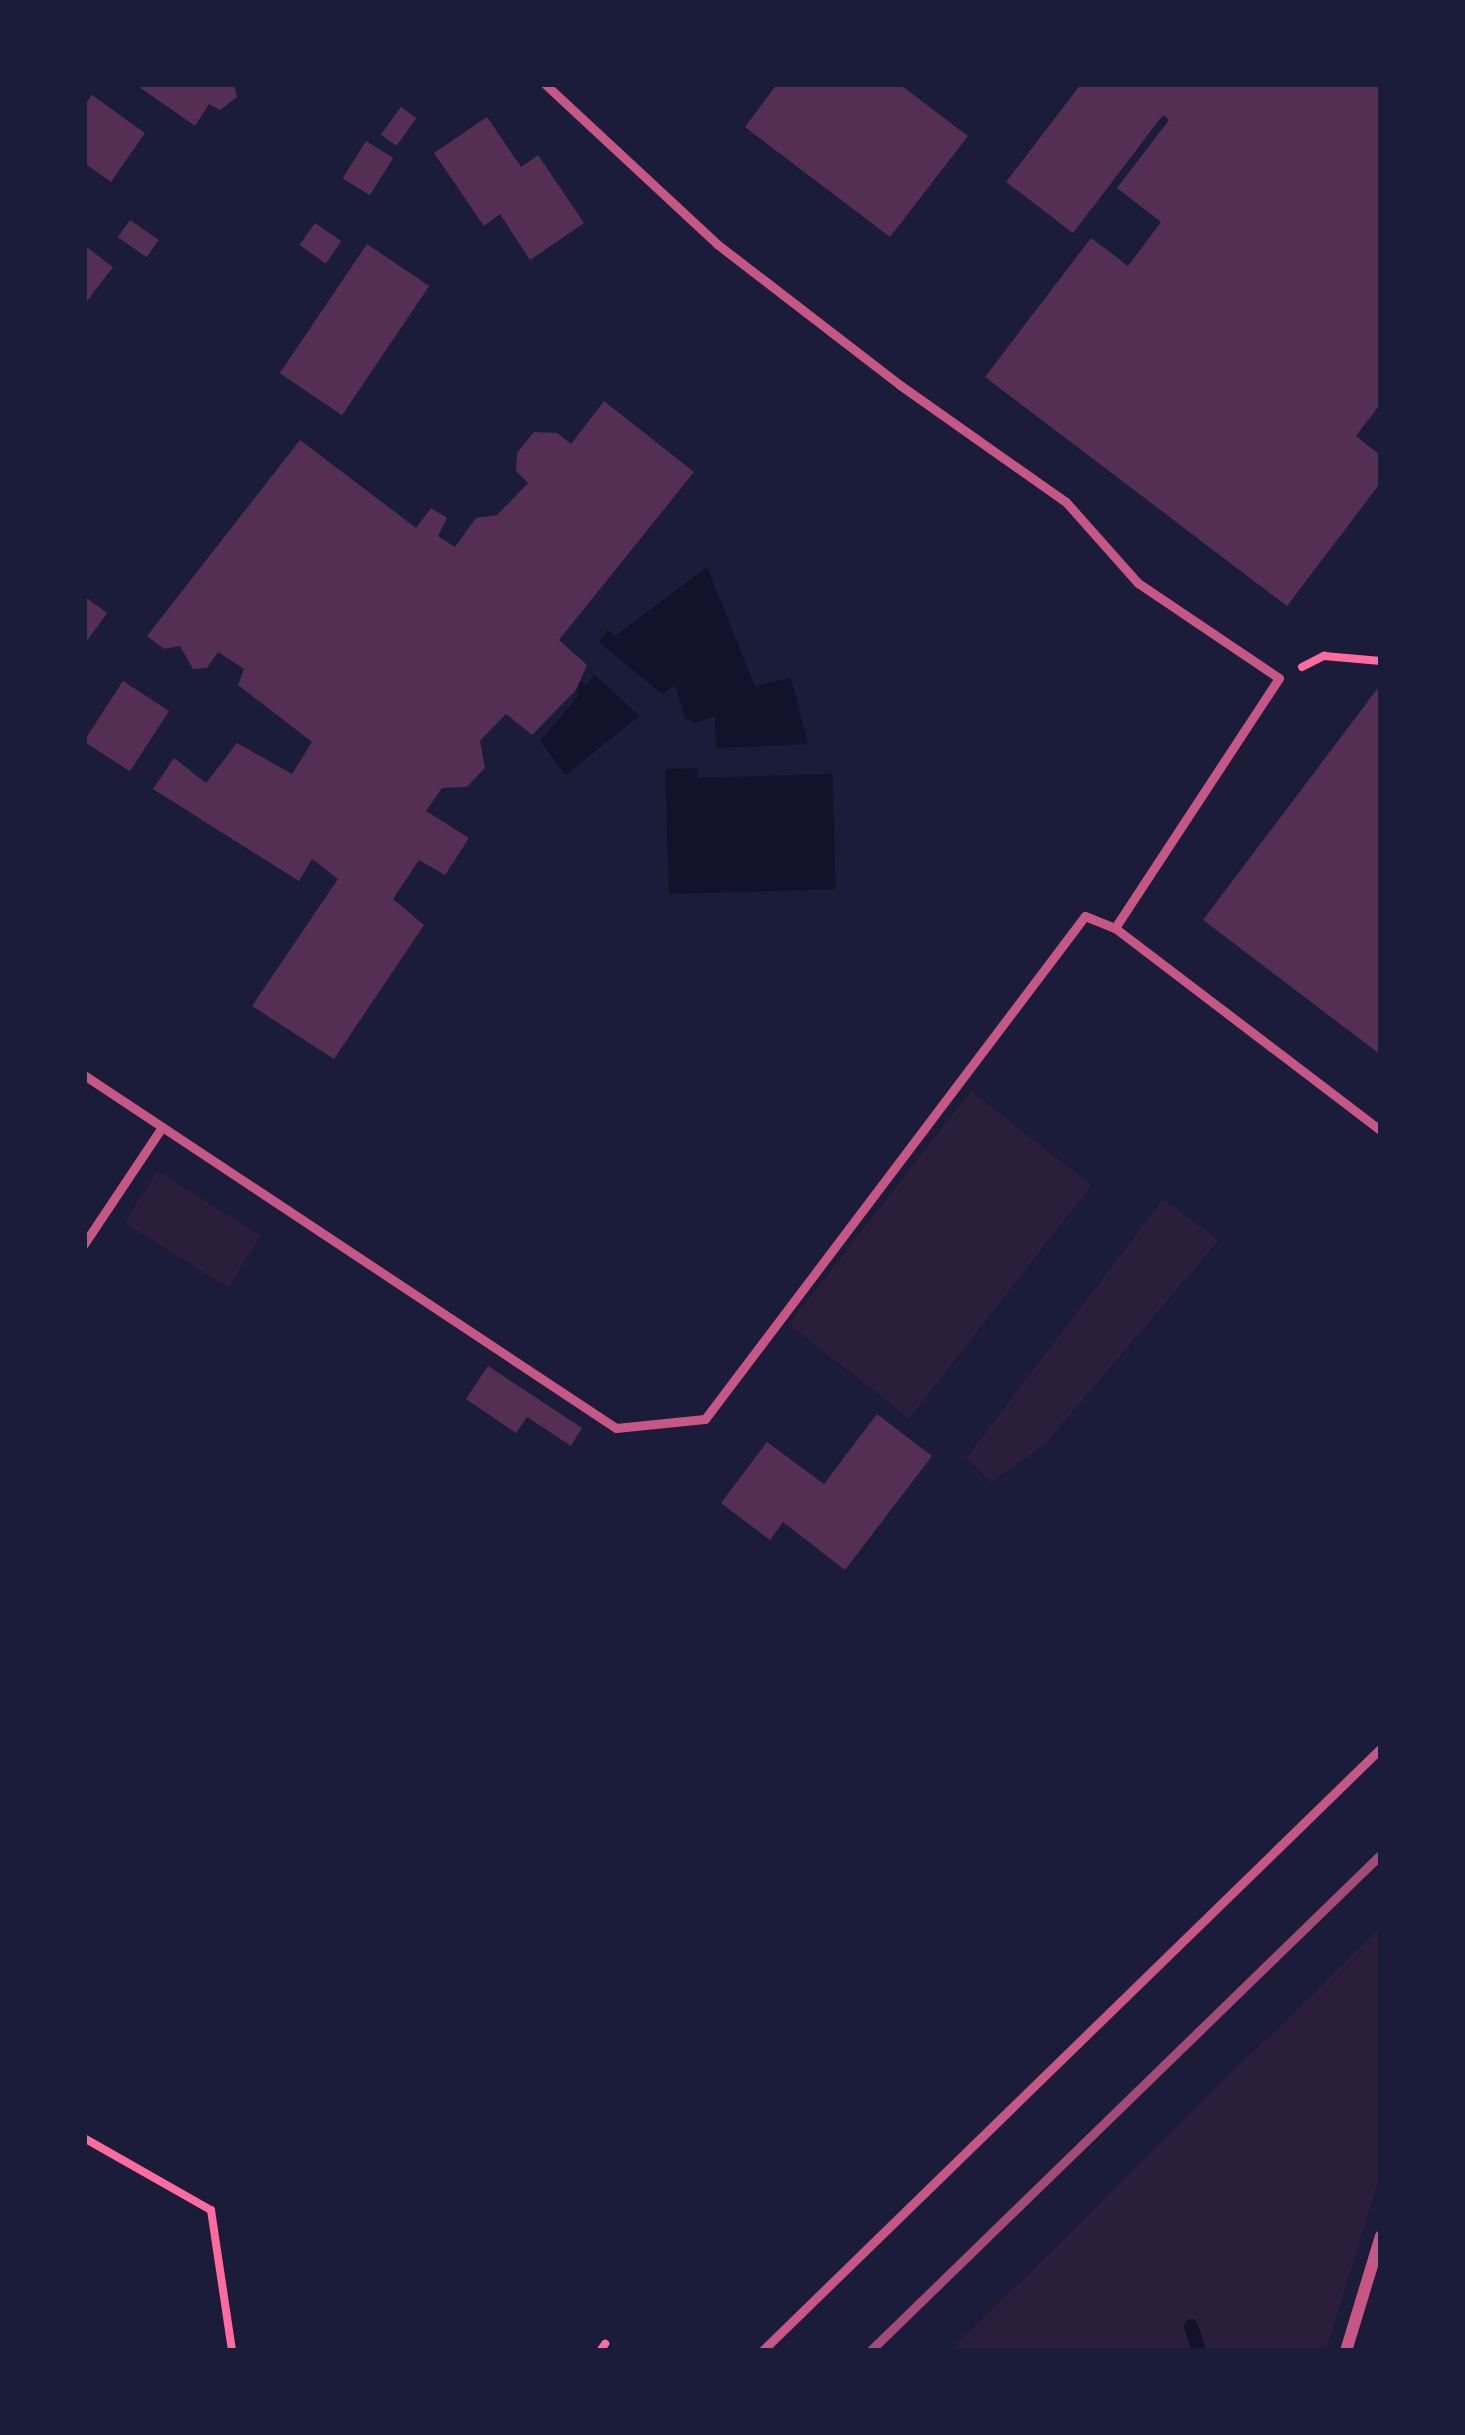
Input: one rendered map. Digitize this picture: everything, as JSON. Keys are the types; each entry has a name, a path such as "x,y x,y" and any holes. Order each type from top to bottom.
{"street":[{"path":"1346,2351 1381,2236"}],"lane":[{"path":"545,84 717,244 900,385 1066,502 1138,583 1279,679 1115,928"},
{"path":"84,1075 616,1428 705,1419 1085,916 1115,928 1381,1131"},
{"path":"84,1244 162,1127"},
{"path":"762,2351 1381,1748"}],"path":[{"path":"1279,679 1324,656 1381,661"},
{"path":"84,2138 211,2210 232,2351"}],"shaded area":[{"path":"707,567 755,686 791,678 808,744 716,748 715,716 696,723 685,718 675,685 662,694 599,642 607,630 615,636"},
{"path":"594,674 639,716 566,775 540,741 580,694 561,686 568,675 587,685"},
{"path":"697,768 698,778 832,774 836,889 669,894 665,769"},
{"path":"971,1091 1092,1185 909,1418 789,1324"},
{"path":"157,1171 260,1236 228,1287 125,1223"},
{"path":"1163,1199 1219,1240 1045,1444 991,1482 966,1458"},
{"path":"1381,1926 1381,2172 1326,2351 950,2351"}],"building":[{"path":"135,84 234,84 237,97 220,110 209,104 195,126"},
{"path":"777,84 899,84 968,136 890,237 745,127"},
{"path":"1081,84 1381,84 1381,403 1356,436 1381,456 1381,482 1287,606 985,377 1091,238 1128,266 1161,222 1117,188 1169,120 1163,115 1073,233 1006,182"},
{"path":"92,95 145,133 111,182 84,163 84,106"},
{"path":"401,107 416,118 396,146 381,135"},
{"path":"487,117 521,167 538,155 584,223 530,260 500,214 484,226 434,153"},
{"path":"366,141 393,158 370,195 343,178"},
{"path":"130,220 159,240 147,257 118,237"},
{"path":"315,223 341,241 326,263 300,245"},
{"path":"367,244 429,286 342,415 280,373"},
{"path":"84,245 113,267 87,301 84,298"},
{"path":"604,401 694,472 559,640 587,665 576,690 532,735 506,714 480,741 485,768 467,787 442,788 426,811 469,838 445,875 419,860 393,899 424,925 334,1059 252,1006 338,879 312,859 299,881 153,789 174,758 206,783 237,743 292,774 312,742 238,685 244,669 218,652 207,668 193,669 180,646 164,649 147,636 300,440 416,528 431,508 447,518 438,536 455,547 476,518 497,515 528,483 516,471 517,453 534,432 557,433 571,444"},
{"path":"84,596 107,613 84,645"},
{"path":"123,681 169,711 130,771 84,742"},
{"path":"1381,684 1381,1055 1203,920"},
{"path":"488,1366 582,1428 571,1446 527,1417 516,1433 466,1399"},
{"path":"877,1414 932,1456 845,1570 783,1522 770,1540 721,1503 767,1442 824,1484"}],"waterway":[{"path":"1191,2326 1199,2351"}],"railway":[{"path":"870,2351 1381,1854"}]}
